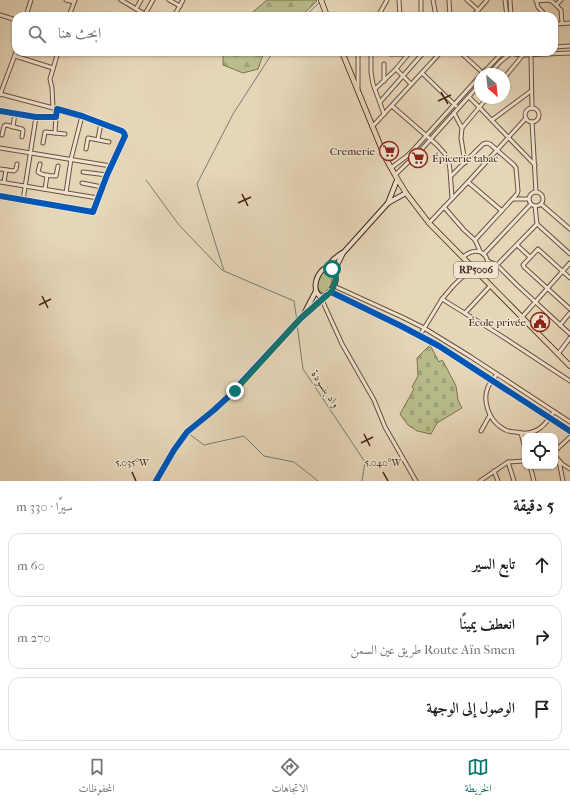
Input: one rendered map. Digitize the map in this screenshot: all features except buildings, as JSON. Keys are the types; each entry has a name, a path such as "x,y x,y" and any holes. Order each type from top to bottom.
{"main road":[{"path":"321,1 325,12"},
{"name":"RP5006","path":"344,56 372,127 396,178 406,193 429,222 570,366"}],"street":[{"path":"27,12 31,0"},
{"path":"66,0 74,1 70,12"},
{"path":"121,0 142,12"},
{"path":"136,9 141,0"},
{"path":"148,12 153,0"},
{"path":"169,0 180,6"},
{"path":"176,12 183,0"},
{"path":"380,12 387,0"},
{"path":"399,0 400,12"},
{"path":"421,0 422,12"},
{"path":"433,0 435,12"},
{"path":"449,0 450,12"},
{"path":"467,0 478,10 487,0"},
{"path":"505,0 506,12"},
{"path":"510,0 512,12"},
{"path":"542,12 536,1 550,0 562,11 562,23"},
{"path":"556,4 561,0"},
{"path":"0,15 12,19"},
{"path":"558,24 570,23"},
{"path":"558,47 570,46"},
{"path":"558,53 570,53"},
{"path":"0,196 93,212 107,175 125,136 122,131 82,116 0,95 15,56"},
{"path":"21,56 53,68"},
{"path":"53,108 50,79 57,56"},
{"path":"358,56 358,91"},
{"path":"371,56 371,72 375,89 384,114"},
{"path":"375,89 407,56"},
{"path":"380,102 420,56"},
{"path":"372,127 437,56"},
{"path":"464,56 476,68"},
{"path":"488,68 500,56"},
{"path":"495,68 506,56"},
{"path":"510,71 522,56"},
{"path":"531,56 532,108"},
{"path":"384,64 384,81"},
{"path":"396,69 411,84"},
{"path":"422,73 459,108"},
{"path":"391,168 407,156 474,83"},
{"path":"388,203 396,178 474,91"},
{"path":"492,120 531,91"},
{"path":"469,97 535,165"},
{"path":"465,164 461,138 462,128 482,104"},
{"path":"392,106 445,154 449,163 452,198"},
{"path":"429,222 497,151 526,118 526,111 532,108 537,109 539,114 538,119 532,122"},
{"path":"55,133 57,109"},
{"path":"0,111 56,117"},
{"path":"13,127 15,113"},
{"path":"454,113 462,128"},
{"path":"23,200 36,116"},
{"path":"66,193 71,159 82,116"},
{"path":"526,118 528,121 532,122"},
{"path":"532,122 536,192"},
{"path":"98,139 101,123"},
{"path":"2,135 4,126 22,129 22,137"},
{"path":"43,142 44,133 46,132 66,134"},
{"path":"86,149 88,138 109,142"},
{"path":"451,176 485,143 488,143 516,169 518,192 516,196 475,240"},
{"path":"0,148 111,166"},
{"path":"0,169 15,171 17,164"},
{"path":"40,164 39,174 47,175 56,176 58,166"},
{"path":"4,182 6,170"},
{"path":"83,172 107,175"},
{"path":"45,189 47,175"},
{"path":"0,182 98,198"},
{"path":"468,182 502,211"},
{"path":"82,183 102,187"},
{"path":"513,199 529,198 531,194 536,192 543,196 541,204"},
{"path":"156,481 174,450 187,432 228,397 298,322 316,291 316,284 321,272 334,259 343,253 388,203 406,193"},
{"path":"529,198 531,204 535,206 541,204"},
{"path":"484,254 531,204"},
{"path":"541,204 570,229"},
{"path":"535,206 537,224 570,254"},
{"path":"444,207 475,240 480,251 484,254 488,261 497,265 570,334"},
{"path":"497,265 537,224"},
{"path":"517,245 530,257"},
{"path":"570,278 538,249 523,265 523,267 570,310"},
{"path":"463,257 471,252 480,251"},
{"path":"301,318 331,292 336,280 335,274 337,265 343,253"},
{"path":"480,274 486,268 488,261"},
{"path":"522,317 570,263"},
{"path":"420,335 442,299 473,267"},
{"path":"326,268 331,268 335,274"},
{"path":"334,286 424,328 570,422"},
{"path":"465,313 491,286"},
{"path":"316,291 320,297 327,295"},
{"path":"331,292 420,335 570,431"},
{"path":"442,299 570,381"},
{"path":"322,300 342,344 374,400 385,427 416,481"},
{"path":"560,325 570,313"},
{"path":"558,354 570,338"},
{"path":"497,374 488,387 486,396 490,415 502,428 510,432 530,433 543,426 554,412"},
{"path":"481,431 490,415"},
{"path":"558,448 570,437"},
{"path":"481,481 508,462 522,461"},
{"path":"559,461 570,469"},
{"path":"559,461 563,481"},
{"path":"508,462 514,481"},
{"path":"531,469 534,481"},
{"path":"494,471 498,481"}],"green space":[{"path":"267,0 317,1 305,12 253,12"},
{"path":"223,56 263,56 258,69 243,73 223,65"},
{"path":"327,269 331,275 331,285 329,289 323,293 319,291 317,287 320,274"},
{"path":"430,345 439,362 442,360 444,363 456,386 458,400 462,408 437,423 431,434 417,431 408,425 400,414 414,389 412,387 418,376 417,358"}],"waterway":[{"name":"واد بنسودة","path":"309,12 320,2"},
{"name":"واد بنسودة","path":"270,56 233,114 197,184 224,271 294,301 297,321"},
{"name":"واد بنسودة","path":"146,180 179,225 223,271"},
{"name":"واد بنسودة","path":"297,324 303,369 365,462 362,481"},
{"name":"واد بنسودة","path":"189,434 204,445 244,436 264,456 294,462 318,481"}],"cycle path":[{"path":"0,111 36,117 56,117 57,109 82,116 122,131 125,136 107,175 93,212 0,196"},
{"path":"331,292 439,346 570,431"},
{"path":"156,481 174,450 187,432 228,397 301,318 327,295"}],"place":[{"name":"Cremerie","path":"389,151"},
{"name":"Épicerie tabac","path":"418,158"},
{"name":"École privée","path":"540,322"}],"route":[{"path":"235,391 301,318 331,292 336,280 332,269"}]}
